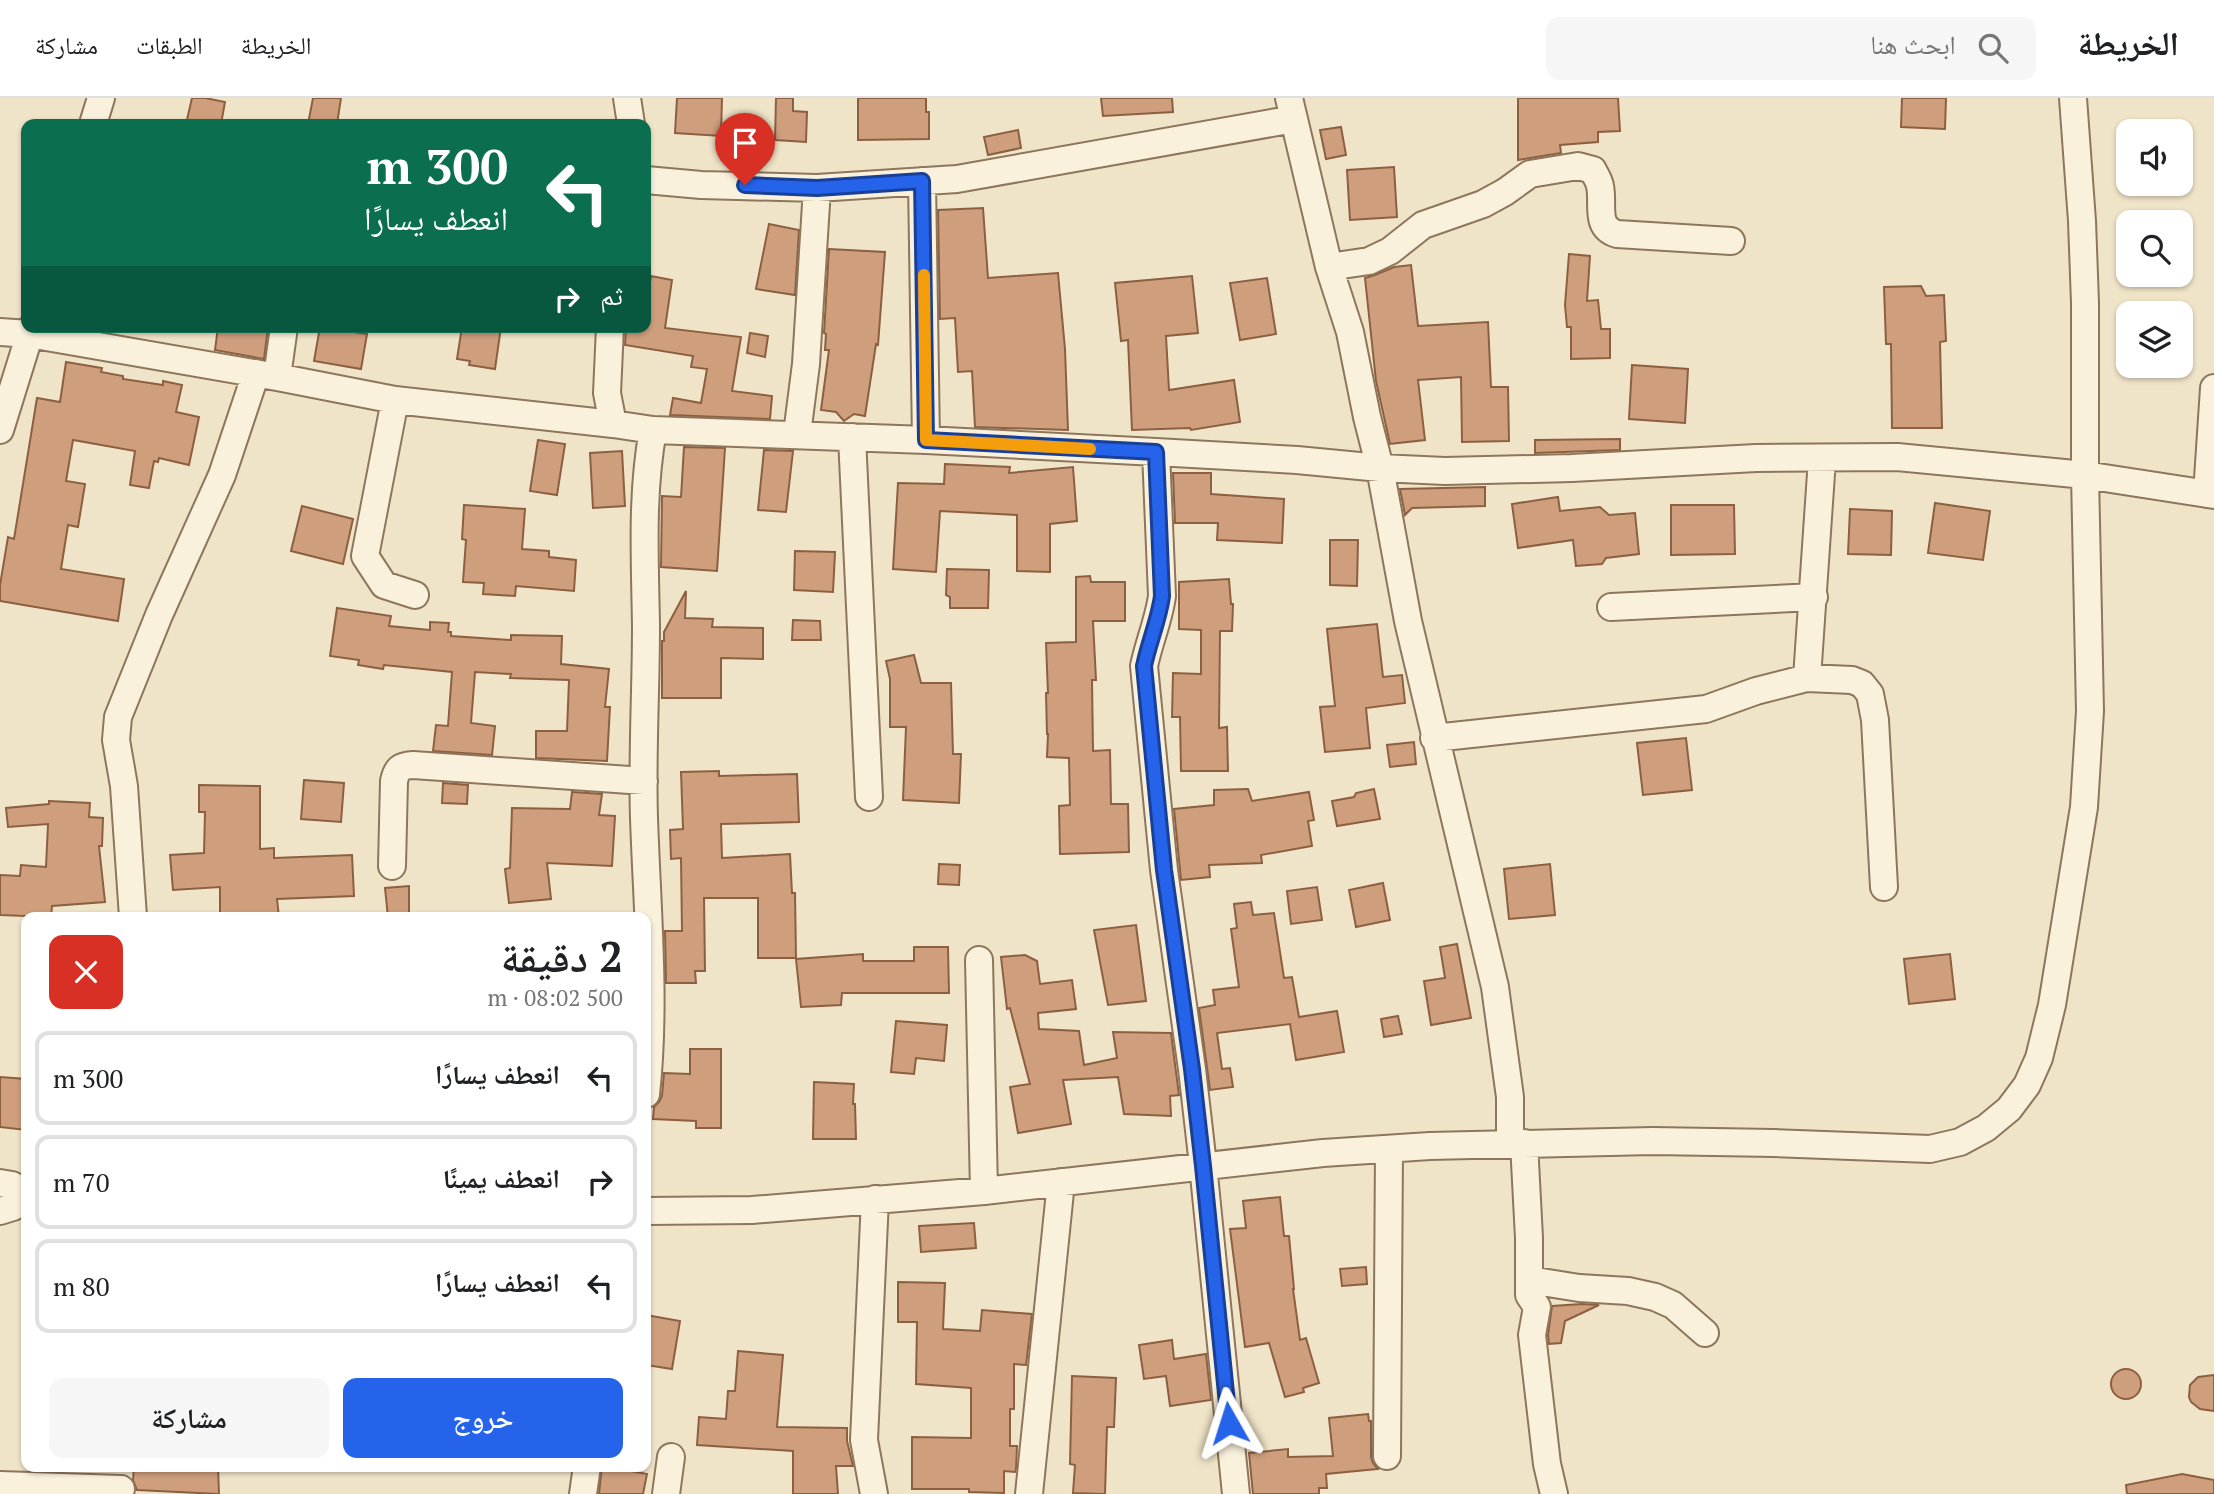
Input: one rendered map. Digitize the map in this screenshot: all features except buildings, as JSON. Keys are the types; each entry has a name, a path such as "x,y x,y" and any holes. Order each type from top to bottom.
{"street":[{"path":"95,119 101,98"},
{"path":"627,98 630,119"},
{"path":"651,1211 752,1210 984,1191 1323,1153 1389,1149 1653,1141 1930,1149 1960,1142 1986,1128 2009,1109 2027,1085 2039,1058 2052,1005 2084,807 2090,711 2085,475 2085,303 2073,98"},
{"path":"651,180 817,188 957,178 1292,108 1329,267 1350,332 1380,468 1408,621 1495,987 1529,1238 1529,1295 1537,1307 1532,1335 1547,1464 1554,1494"},
{"path":"1329,267 1369,261 1390,251 1423,225 1483,204 1530,174 1578,166 1593,170 1600,183 1602,222 1608,231 1617,234 1731,242"},
{"path":"922,181 926,440"},
{"path":"797,434 806,364 817,188"},
{"path":"0,332 21,331"},
{"path":"0,430 30,333"},
{"path":"42,333 394,400 653,430 926,440 1297,460 1445,471 1572,468 1756,458 1897,457 2085,475 2211,494 2214,388"},
{"path":"133,912 124,786 116,740 118,717 159,615 267,375 282,333"},
{"path":"609,333 607,393 613,424"},
{"path":"394,400 365,556 384,585 415,595"},
{"path":"647,912 644,523 646,465 653,430"},
{"path":"852,437 869,797"},
{"path":"1156,452 1162,596 1144,666 1164,870 1203,1166 1236,1494"},
{"path":"1807,678 1822,459"},
{"path":"1611,607 1814,597"},
{"path":"1434,738 1706,709 1756,691 1807,678 1852,680 1862,684 1870,694 1875,720 1884,887"},
{"path":"393,866 394,781 400,766 644,781"},
{"path":"979,960 984,1191"},
{"path":"1387,1456 1389,1149"},
{"path":"1029,1494 1061,1182"},
{"path":"0,1183 21,1190"},
{"path":"874,1494 864,1440 875,1199"},
{"path":"0,1210 21,1202"},
{"path":"1529,1280 1579,1288 1628,1291 1655,1297 1673,1305 1705,1333"},
{"path":"666,1494 671,1457"},
{"path":"583,1494 586,1472"},
{"path":"0,1485 122,1483"}],"slow traffic":[{"path":"924,275 926,440 1090,449"}],"route":[{"path":"745,185 817,188 922,181 926,440 1156,452 1162,596 1144,666 1164,870 1192,1069 1229,1423"}]}
